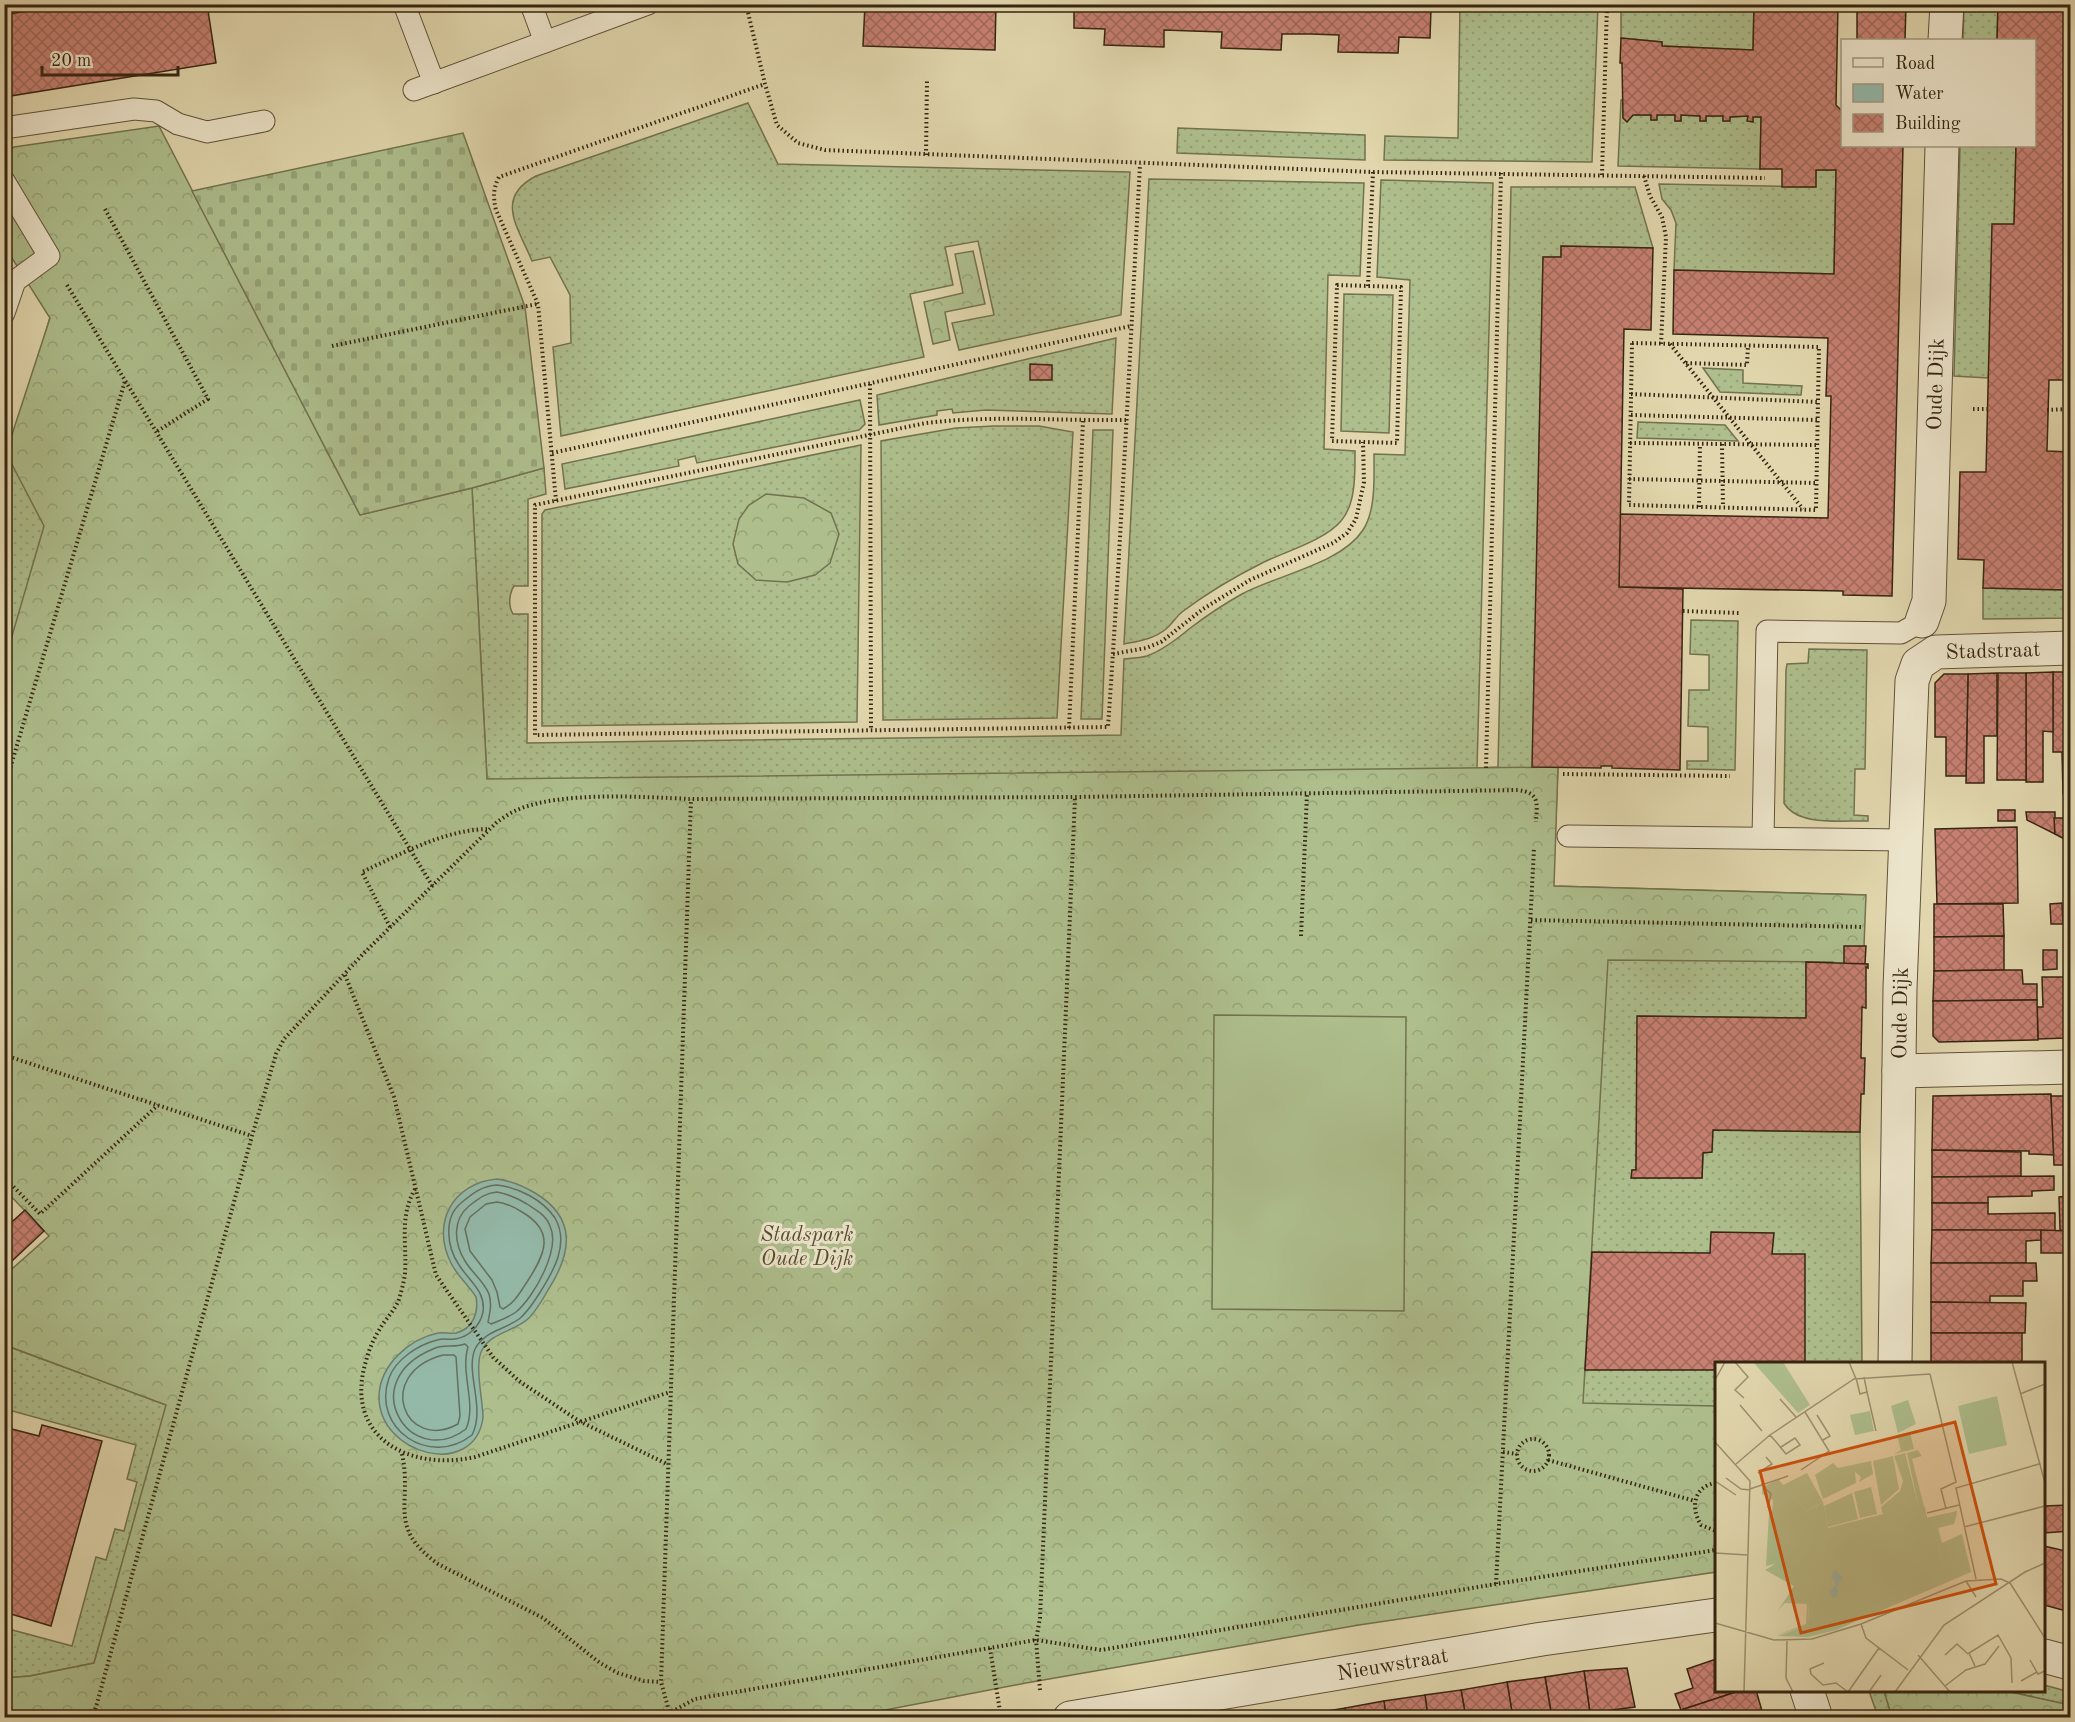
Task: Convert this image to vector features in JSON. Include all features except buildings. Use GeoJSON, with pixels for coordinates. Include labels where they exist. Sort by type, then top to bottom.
{"type":"FeatureCollection","features":[{"type":"Feature","properties":{"kind":"street"},"geometry":{"type":"LineString","coordinates":[[1946,39],[1947,4]]}},
{"type":"Feature","properties":{"kind":"street","name":"Oude Dijk"},"geometry":{"type":"LineString","coordinates":[[1922,621],[1929,601],[1942,147]]}},
{"type":"Feature","properties":{"kind":"street","name":"Stadstraat"},"geometry":{"type":"LineString","coordinates":[[1918,664],[1936,652],[2070,648]]}},
{"type":"Feature","properties":{"kind":"street","name":"Oude Dijk"},"geometry":{"type":"LineString","coordinates":[[1895,1362],[1903,928],[1912,681],[1918,664]]}},
{"type":"Feature","properties":{"kind":"street"},"geometry":{"type":"LineString","coordinates":[[1899,1071],[2070,1067]]}},
{"type":"Feature","properties":{"kind":"street","name":"Nieuwstraat"},"geometry":{"type":"LineString","coordinates":[[1070,1718],[1542,1639],[1715,1615]]}},
{"type":"Feature","properties":{"kind":"street"},"geometry":{"type":"LineString","coordinates":[[2045,1657],[2070,1663]]}},
{"type":"Feature","properties":{"kind":"street"},"geometry":{"type":"LineString","coordinates":[[1808,1692],[1816,1718]]}},
{"type":"Feature","properties":{"kind":"lane"},"geometry":{"type":"LineString","coordinates":[[404,4],[434,82]]}},
{"type":"Feature","properties":{"kind":"lane"},"geometry":{"type":"LineString","coordinates":[[531,4],[545,42]]}},
{"type":"Feature","properties":{"kind":"lane"},"geometry":{"type":"LineString","coordinates":[[414,90],[648,4]]}},
{"type":"Feature","properties":{"kind":"lane"},"geometry":{"type":"LineString","coordinates":[[4,128],[134,109],[156,111],[178,124],[207,132],[264,121]]}},
{"type":"Feature","properties":{"kind":"lane"},"geometry":{"type":"LineString","coordinates":[[4,181],[49,256],[15,280],[4,313]]}},
{"type":"Feature","properties":{"kind":"lane"},"geometry":{"type":"LineString","coordinates":[[1762,838],[1767,631],[1901,633],[1922,621]]}},
{"type":"Feature","properties":{"kind":"lane"},"geometry":{"type":"LineString","coordinates":[[1568,836],[1906,840]]}},
{"type":"Feature","properties":{"kind":"path"},"geometry":{"type":"LineString","coordinates":[[746,4],[777,125],[798,143],[825,150],[1373,172],[1764,177]]}},
{"type":"Feature","properties":{"kind":"path"},"geometry":{"type":"LineString","coordinates":[[1602,175],[1607,4]]}},
{"type":"Feature","properties":{"kind":"path"},"geometry":{"type":"LineString","coordinates":[[926,155],[927,80]]}},
{"type":"Feature","properties":{"kind":"path"},"geometry":{"type":"LineString","coordinates":[[556,501],[538,304],[496,210],[494,187],[499,177],[765,84]]}},
{"type":"Feature","properties":{"kind":"path"},"geometry":{"type":"LineString","coordinates":[[1126,420],[1083,421],[1028,417],[963,418],[926,423],[535,505],[535,735],[1108,727],[1113,654],[1126,420],[1140,164]]}},
{"type":"Feature","properties":{"kind":"path"},"geometry":{"type":"LineString","coordinates":[[1368,286],[1373,172]]}},
{"type":"Feature","properties":{"kind":"path"},"geometry":{"type":"LineString","coordinates":[[1486,768],[1501,173]]}},
{"type":"Feature","properties":{"kind":"path"},"geometry":{"type":"LineString","coordinates":[[1644,176],[1650,196],[1662,217],[1666,237],[1661,344]]}},
{"type":"Feature","properties":{"kind":"path"},"geometry":{"type":"LineString","coordinates":[[105,209],[208,399],[156,432]]}},
{"type":"Feature","properties":{"kind":"path"},"geometry":{"type":"LineString","coordinates":[[49,256],[433,887]]}},
{"type":"Feature","properties":{"kind":"path"},"geometry":{"type":"LineString","coordinates":[[1337,285],[1368,286],[1401,287],[1397,443],[1332,441],[1337,285]]}},
{"type":"Feature","properties":{"kind":"path"},"geometry":{"type":"LineString","coordinates":[[332,345],[538,304]]}},
{"type":"Feature","properties":{"kind":"path"},"geometry":{"type":"LineString","coordinates":[[552,453],[1131,326]]}},
{"type":"Feature","properties":{"kind":"path"},"geometry":{"type":"LineString","coordinates":[[1632,343],[1661,344],[1819,347],[1816,510],[1629,506],[1632,343]]}},
{"type":"Feature","properties":{"kind":"path"},"geometry":{"type":"LineString","coordinates":[[1670,344],[1804,509]]}},
{"type":"Feature","properties":{"kind":"path"},"geometry":{"type":"LineString","coordinates":[[1685,363],[1747,365],[1748,345]]}},
{"type":"Feature","properties":{"kind":"path"},"geometry":{"type":"LineString","coordinates":[[4,789],[125,381]]}},
{"type":"Feature","properties":{"kind":"path"},"geometry":{"type":"LineString","coordinates":[[870,384],[871,730]]}},
{"type":"Feature","properties":{"kind":"path"},"geometry":{"type":"LineString","coordinates":[[1631,394],[1818,402]]}},
{"type":"Feature","properties":{"kind":"path"},"geometry":{"type":"LineString","coordinates":[[2047,410],[2070,409]]}},
{"type":"Feature","properties":{"kind":"path"},"geometry":{"type":"LineString","coordinates":[[1631,415],[1817,420]]}},
{"type":"Feature","properties":{"kind":"path"},"geometry":{"type":"LineString","coordinates":[[1069,728],[1083,421]]}},
{"type":"Feature","properties":{"kind":"path"},"geometry":{"type":"LineString","coordinates":[[1113,654],[1146,648],[1161,642],[1203,609],[1250,580],[1333,543],[1347,533],[1356,519],[1364,482],[1363,442]]}},
{"type":"Feature","properties":{"kind":"path"},"geometry":{"type":"LineString","coordinates":[[1630,443],[1817,445]]}},
{"type":"Feature","properties":{"kind":"path"},"geometry":{"type":"LineString","coordinates":[[1700,444],[1700,507]]}},
{"type":"Feature","properties":{"kind":"path"},"geometry":{"type":"LineString","coordinates":[[1722,444],[1723,507]]}},
{"type":"Feature","properties":{"kind":"path"},"geometry":{"type":"LineString","coordinates":[[1629,479],[1816,483]]}},
{"type":"Feature","properties":{"kind":"path"},"geometry":{"type":"LineString","coordinates":[[1683,611],[1752,613],[1767,631]]}},
{"type":"Feature","properties":{"kind":"path"},"geometry":{"type":"LineString","coordinates":[[1563,774],[1764,777]]}},
{"type":"Feature","properties":{"kind":"path"},"geometry":{"type":"LineString","coordinates":[[93,1718],[252,1136],[279,1046],[390,927],[433,887],[488,829],[517,810],[542,802],[629,797],[691,799],[1075,797],[1518,790],[1528,791],[1534,795],[1536,802],[1535,831]]}},
{"type":"Feature","properties":{"kind":"path"},"geometry":{"type":"LineString","coordinates":[[1301,936],[1307,793]]}},
{"type":"Feature","properties":{"kind":"path"},"geometry":{"type":"LineString","coordinates":[[1042,1700],[1036,1640],[1040,1618],[1075,797]]}},
{"type":"Feature","properties":{"kind":"path"},"geometry":{"type":"LineString","coordinates":[[669,1711],[661,1682],[691,799]]}},
{"type":"Feature","properties":{"kind":"path"},"geometry":{"type":"LineString","coordinates":[[390,927],[362,872],[410,850],[464,830],[488,829]]}},
{"type":"Feature","properties":{"kind":"path"},"geometry":{"type":"LineString","coordinates":[[1496,1584],[1535,842]]}},
{"type":"Feature","properties":{"kind":"path"},"geometry":{"type":"LineString","coordinates":[[1531,920],[1903,928]]}},
{"type":"Feature","properties":{"kind":"path"},"geometry":{"type":"LineString","coordinates":[[345,975],[394,1097],[436,1275],[493,1357],[519,1381],[579,1421],[667,1464]]}},
{"type":"Feature","properties":{"kind":"path"},"geometry":{"type":"LineString","coordinates":[[4,1055],[252,1136]]}},
{"type":"Feature","properties":{"kind":"path"},"geometry":{"type":"LineString","coordinates":[[4,1177],[40,1214],[158,1105]]}},
{"type":"Feature","properties":{"kind":"path"},"geometry":{"type":"LineString","coordinates":[[415,1188],[407,1203],[404,1235],[405,1275],[399,1301],[371,1346],[360,1393],[363,1410],[372,1429],[384,1442],[402,1453],[437,1461],[458,1461],[670,1392]]}},
{"type":"Feature","properties":{"kind":"path"},"geometry":{"type":"LineString","coordinates":[[1536,1439],[1545,1445],[1548,1460],[1537,1470],[1527,1470],[1519,1464],[1517,1454],[1521,1444],[1536,1439]]}},
{"type":"Feature","properties":{"kind":"path"},"geometry":{"type":"LineString","coordinates":[[1503,1452],[1517,1454]]}},
{"type":"Feature","properties":{"kind":"path"},"geometry":{"type":"LineString","coordinates":[[402,1453],[407,1528],[414,1543],[424,1554],[438,1564],[543,1618],[600,1663],[618,1673],[644,1681],[661,1682]]}},
{"type":"Feature","properties":{"kind":"path"},"geometry":{"type":"LineString","coordinates":[[1548,1460],[1695,1501]]}},
{"type":"Feature","properties":{"kind":"path"},"geometry":{"type":"LineString","coordinates":[[1715,1483],[1703,1487],[1695,1501],[1694,1509],[1701,1525],[1715,1531]]}},
{"type":"Feature","properties":{"kind":"path"},"geometry":{"type":"LineString","coordinates":[[660,1718],[669,1711],[695,1699],[1036,1640],[1101,1650],[1715,1550]]}},
{"type":"Feature","properties":{"kind":"path"},"geometry":{"type":"LineString","coordinates":[[990,1648],[1001,1718]]}},
{"type":"Feature","properties":{"kind":"green space"},"geometry":{"type":"Polygon","coordinates":[[[1460,5],[1598,5],[1592,162],[1384,160],[1385,136],[1458,138],[1460,5]]]}},
{"type":"Feature","properties":{"kind":"green space"},"geometry":{"type":"Polygon","coordinates":[[[1621,5],[1754,5],[1753,50],[1662,46],[1662,42],[1621,38],[1621,5]]]}},
{"type":"Feature","properties":{"kind":"green space"},"geometry":{"type":"Polygon","coordinates":[[[1964,5],[1998,5],[1997,39],[1963,39],[1964,5]]]}},
{"type":"Feature","properties":{"kind":"green space"},"geometry":{"type":"Polygon","coordinates":[[[1624,99],[1623,118],[1627,122],[1633,115],[1651,115],[1651,120],[1656,120],[1657,115],[1675,115],[1675,121],[1681,121],[1681,115],[1700,116],[1700,121],[1706,121],[1706,116],[1723,116],[1723,121],[1729,121],[1730,117],[1748,116],[1748,121],[1753,121],[1753,117],[1761,117],[1760,169],[1618,166],[1621,100],[1624,99]]]}},
{"type":"Feature","properties":{"kind":"green space"},"geometry":{"type":"Polygon","coordinates":[[[748,103],[778,164],[1130,172],[1121,315],[959,350],[952,323],[994,315],[978,241],[945,247],[953,285],[910,294],[924,357],[561,436],[553,347],[571,343],[570,295],[550,257],[532,261],[513,214],[516,194],[523,185],[536,176],[748,103]]]}},
{"type":"Feature","properties":{"kind":"green space","name":"Stadspark Oude Dijk"},"geometry":{"type":"Polygon","coordinates":[[[159,126],[360,515],[472,488],[487,779],[1558,767],[1554,886],[1866,895],[1864,946],[1844,964],[1833,962],[1608,960],[1583,1403],[1715,1406],[1715,1572],[1359,1625],[1026,1683],[849,1717],[5,1717],[5,1678],[30,1676],[94,1663],[166,1405],[5,1345],[4,1276],[49,1236],[4,1189],[5,660],[44,526],[6,453],[50,318],[5,247],[5,153],[14,147],[159,126]]]}},
{"type":"Feature","properties":{"kind":"green space"},"geometry":{"type":"Polygon","coordinates":[[[1178,128],[1365,135],[1365,160],[1177,153],[1178,128]]]}},
{"type":"Feature","properties":{"kind":"green space"},"geometry":{"type":"Polygon","coordinates":[[[463,133],[525,307],[544,468],[360,515],[192,191],[463,133]]]}},
{"type":"Feature","properties":{"kind":"green space"},"geometry":{"type":"Polygon","coordinates":[[[1960,147],[2016,147],[2014,224],[1988,378],[1954,376],[1960,147]]]}},
{"type":"Feature","properties":{"kind":"green space"},"geometry":{"type":"Polygon","coordinates":[[[1816,170],[1836,170],[1834,274],[1674,270],[1676,223],[1671,210],[1662,199],[1659,184],[1815,187],[1816,170]]]}},
{"type":"Feature","properties":{"kind":"green space"},"geometry":{"type":"Polygon","coordinates":[[[1149,179],[1364,183],[1360,276],[1328,275],[1324,449],[1355,451],[1355,478],[1350,506],[1334,528],[1222,585],[1182,612],[1168,627],[1156,635],[1124,644],[1149,179]]]}},
{"type":"Feature","properties":{"kind":"green space"},"geometry":{"type":"Polygon","coordinates":[[[1381,180],[1493,183],[1477,768],[1498,767],[1511,187],[1635,187],[1653,248],[1561,246],[1561,257],[1543,257],[1533,767],[1558,767],[1553,886],[1866,895],[1561,902],[933,790],[487,779],[472,488],[544,468],[546,494],[528,499],[528,586],[514,586],[510,600],[513,614],[528,614],[527,743],[1121,735],[1124,659],[1144,657],[1158,651],[1242,594],[1340,552],[1353,542],[1367,522],[1373,493],[1374,454],[1405,455],[1410,280],[1377,277],[1381,180]]]}},
{"type":"Feature","properties":{"kind":"green space"},"geometry":{"type":"Polygon","coordinates":[[[973,251],[985,304],[945,312],[950,340],[933,344],[924,302],[963,293],[955,254],[973,251]]]}},
{"type":"Feature","properties":{"kind":"green space"},"geometry":{"type":"Polygon","coordinates":[[[35,293],[116,384],[5,765],[5,450],[10,462],[50,317],[35,293]]]}},
{"type":"Feature","properties":{"kind":"green space"},"geometry":{"type":"Polygon","coordinates":[[[1344,294],[1393,295],[1389,433],[1341,431],[1344,294]]]}},
{"type":"Feature","properties":{"kind":"green space"},"geometry":{"type":"Polygon","coordinates":[[[1116,338],[1112,414],[986,410],[953,413],[952,409],[937,411],[937,415],[879,425],[877,395],[1116,338]]]}},
{"type":"Feature","properties":{"kind":"green space"},"geometry":{"type":"Polygon","coordinates":[[[1703,368],[1743,370],[1743,383],[1802,386],[1801,395],[1720,392],[1703,368]]]}},
{"type":"Feature","properties":{"kind":"green space"},"geometry":{"type":"Polygon","coordinates":[[[860,400],[865,424],[859,430],[697,463],[695,456],[678,460],[679,466],[565,489],[562,464],[860,400]]]}},
{"type":"Feature","properties":{"kind":"green space"},"geometry":{"type":"Polygon","coordinates":[[[1638,422],[1725,425],[1738,441],[1637,438],[1638,422]]]}},
{"type":"Feature","properties":{"kind":"green space"},"geometry":{"type":"Polygon","coordinates":[[[1039,426],[1073,432],[1057,718],[883,720],[881,441],[956,428],[1039,426]]]}},
{"type":"Feature","properties":{"kind":"green space"},"geometry":{"type":"Polygon","coordinates":[[[1093,430],[1113,430],[1102,719],[1081,719],[1093,430]]]}},
{"type":"Feature","properties":{"kind":"green space"},"geometry":{"type":"Polygon","coordinates":[[[861,445],[857,722],[542,726],[542,514],[545,510],[861,445]]]}},
{"type":"Feature","properties":{"kind":"green space"},"geometry":{"type":"Polygon","coordinates":[[[766,494],[804,498],[831,513],[839,534],[830,563],[815,575],[787,582],[756,580],[738,564],[733,544],[739,519],[749,505],[766,494]]]}},
{"type":"Feature","properties":{"kind":"green space"},"geometry":{"type":"Polygon","coordinates":[[[1983,588],[2070,590],[2070,618],[1983,619],[1983,588]]]}},
{"type":"Feature","properties":{"kind":"green space"},"geometry":{"type":"Polygon","coordinates":[[[1691,620],[1738,621],[1735,770],[1687,769],[1687,761],[1708,761],[1708,727],[1688,726],[1689,690],[1709,690],[1709,655],[1690,654],[1691,620]]]}},
{"type":"Feature","properties":{"kind":"green space"},"geometry":{"type":"Polygon","coordinates":[[[1809,649],[1867,650],[1865,769],[1855,769],[1854,815],[1868,816],[1868,821],[1810,819],[1791,811],[1784,803],[1786,670],[1787,664],[1808,663],[1809,649]]]}},
{"type":"Feature","properties":{"kind":"green space"},"geometry":{"type":"Polygon","coordinates":[[[1536,942],[1844,946],[1834,964],[1833,962],[1806,962],[1806,1018],[1638,1016],[1636,1170],[1632,1170],[1632,1178],[1702,1178],[1703,1153],[1713,1130],[1860,1132],[1862,1362],[1715,1362],[1715,1471],[1514,1382],[1584,1385],[1593,1213],[1587,1207],[1536,942]]]}},
{"type":"Feature","properties":{"kind":"green space"},"geometry":{"type":"Polygon","coordinates":[[[1214,1015],[1406,1017],[1404,1311],[1212,1309],[1214,1015]]]}},
{"type":"Feature","properties":{"kind":"green space"},"geometry":{"type":"Polygon","coordinates":[[[4,1345],[167,1405],[94,1663],[30,1676],[5,1678],[5,1628],[72,1646],[96,1557],[106,1560],[115,1529],[124,1531],[137,1482],[127,1479],[136,1445],[5,1409],[4,1345]]]}},
{"type":"Feature","properties":{"kind":"green space"},"geometry":{"type":"Polygon","coordinates":[[[2045,1685],[2070,1692],[2070,1705],[2011,1692],[2045,1692],[2045,1685]]]}},
{"type":"Feature","properties":{"kind":"green space"},"geometry":{"type":"Polygon","coordinates":[[[1869,1692],[1884,1692],[1892,1717],[1878,1717],[1869,1692]]]}},
{"type":"Feature","properties":{"kind":"green space"},"geometry":{"type":"Polygon","coordinates":[[[1884,1692],[2011,1692],[2070,1705],[2070,1717],[1892,1717],[1884,1692]]]}},
{"type":"Feature","properties":{"kind":"water"},"geometry":{"type":"Polygon","coordinates":[[[497,1179],[521,1186],[549,1203],[564,1225],[566,1250],[556,1276],[533,1314],[525,1322],[491,1339],[482,1350],[479,1373],[483,1418],[476,1437],[463,1449],[446,1454],[427,1452],[409,1445],[394,1433],[383,1416],[379,1396],[381,1385],[390,1364],[407,1347],[427,1336],[462,1331],[474,1319],[477,1308],[476,1297],[451,1263],[443,1234],[445,1220],[457,1197],[468,1188],[481,1182],[497,1179]]]}}]}
